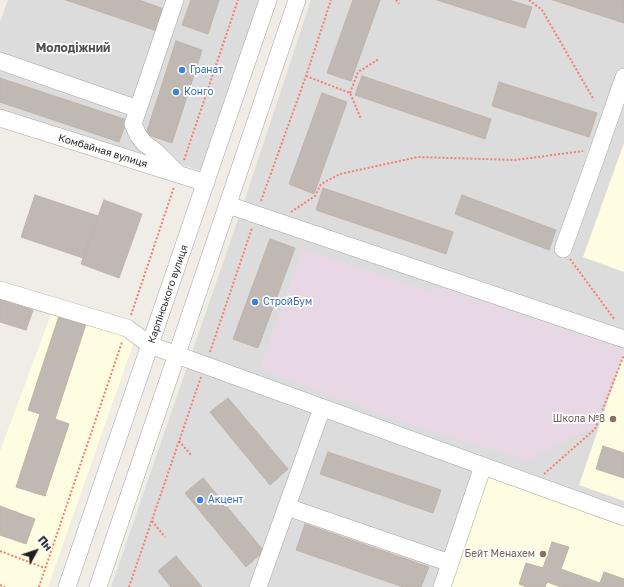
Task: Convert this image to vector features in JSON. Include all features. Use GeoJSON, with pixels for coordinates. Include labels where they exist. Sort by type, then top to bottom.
{"type":"FeatureCollection","features":[{"type":"Feature","properties":{"kind":"street"},"geometry":{"type":"LineString","coordinates":[[174,0],[132,124],[138,136],[144,143],[155,151],[178,174]]}},
{"type":"Feature","properties":{"kind":"street","name":"Карпінського вулиця"},"geometry":{"type":"LineString","coordinates":[[67,587],[268,0]]}},
{"type":"Feature","properties":{"kind":"street"},"geometry":{"type":"LineString","coordinates":[[98,587],[297,0]]}},
{"type":"Feature","properties":{"kind":"street"},"geometry":{"type":"LineString","coordinates":[[0,62],[138,109]]}},
{"type":"Feature","properties":{"kind":"street"},"geometry":{"type":"LineString","coordinates":[[563,249],[599,149],[619,109],[624,76]]}},
{"type":"Feature","properties":{"kind":"street","name":"Комбайная вулиця"},"geometry":{"type":"LineString","coordinates":[[0,118],[206,182]]}},
{"type":"Feature","properties":{"kind":"street"},"geometry":{"type":"LineString","coordinates":[[228,205],[624,338]]}},
{"type":"Feature","properties":{"kind":"street"},"geometry":{"type":"LineString","coordinates":[[0,290],[127,328],[150,345],[205,366],[624,517]]}},
{"type":"Feature","properties":{"kind":"street"},"geometry":{"type":"LineString","coordinates":[[258,587],[322,408]]}},
{"type":"Feature","properties":{"kind":"street"},"geometry":{"type":"LineString","coordinates":[[442,587],[483,466]]}},
{"type":"Feature","properties":{"kind":"street"},"geometry":{"type":"LineString","coordinates":[[287,507],[450,563]]}},
{"type":"Feature","properties":{"kind":"path"},"geometry":{"type":"LineString","coordinates":[[39,587],[238,0]]}},
{"type":"Feature","properties":{"kind":"path"},"geometry":{"type":"LineString","coordinates":[[130,587],[256,215],[306,76],[331,0]]}},
{"type":"Feature","properties":{"kind":"path"},"geometry":{"type":"LineString","coordinates":[[396,0],[399,4]]}},
{"type":"Feature","properties":{"kind":"path"},"geometry":{"type":"LineString","coordinates":[[530,0],[542,10],[594,100]]}},
{"type":"Feature","properties":{"kind":"path"},"geometry":{"type":"LineString","coordinates":[[361,119],[350,93],[358,72],[379,59]]}},
{"type":"Feature","properties":{"kind":"path"},"geometry":{"type":"LineString","coordinates":[[306,76],[350,93]]}},
{"type":"Feature","properties":{"kind":"path"},"geometry":{"type":"LineString","coordinates":[[277,222],[315,196],[321,184],[340,174],[418,157],[515,160],[599,149]]}},
{"type":"Feature","properties":{"kind":"path"},"geometry":{"type":"LineString","coordinates":[[563,249],[615,320]]}},
{"type":"Feature","properties":{"kind":"path"},"geometry":{"type":"LineString","coordinates":[[533,484],[595,429],[624,355]]}},
{"type":"Feature","properties":{"kind":"path"},"geometry":{"type":"LineString","coordinates":[[179,441],[191,455]]}},
{"type":"Feature","properties":{"kind":"path"},"geometry":{"type":"LineString","coordinates":[[152,521],[165,537]]}},
{"type":"Feature","properties":{"kind":"path"},"geometry":{"type":"LineString","coordinates":[[0,551],[45,568]]}},
{"type":"Feature","properties":{"kind":"path"},"geometry":{"type":"LineString","coordinates":[[0,585],[5,587]]}},
{"type":"Feature","properties":{"kind":"shaded area"},"geometry":{"type":"Polygon","coordinates":[[[8,0],[261,0],[202,171],[0,111],[0,22],[8,0]]]}},
{"type":"Feature","properties":{"kind":"shaded area"},"geometry":{"type":"Polygon","coordinates":[[[311,0],[624,0],[624,587],[111,587],[245,199],[311,0]]]}},
{"type":"Feature","properties":{"kind":"shaded area"},"geometry":{"type":"Polygon","coordinates":[[[624,143],[624,272],[583,257],[624,143]]]}},
{"type":"Feature","properties":{"kind":"shaded area"},"geometry":{"type":"Polygon","coordinates":[[[302,249],[431,292],[439,287],[624,349],[624,353],[592,428],[526,460],[405,423],[260,369],[302,249]]]}},
{"type":"Feature","properties":{"kind":"shaded area"},"geometry":{"type":"Polygon","coordinates":[[[53,309],[135,339],[48,587],[0,587],[0,451],[53,309]]]}},
{"type":"Feature","properties":{"kind":"shaded area","name":"Школа №8"},"geometry":{"type":"Polygon","coordinates":[[[624,354],[624,501],[579,485],[624,354]]]}},
{"type":"Feature","properties":{"kind":"shaded area","name":"Бейт Менахем"},"geometry":{"type":"Polygon","coordinates":[[[488,472],[624,522],[624,587],[451,587],[488,472]]]}},
{"type":"Feature","properties":{"kind":"building"},"geometry":{"type":"Polygon","coordinates":[[[66,0],[139,0],[164,9],[157,31],[66,0]]]}},
{"type":"Feature","properties":{"kind":"building"},"geometry":{"type":"Polygon","coordinates":[[[191,0],[219,0],[208,34],[182,25],[191,0]]]}},
{"type":"Feature","properties":{"kind":"building"},"geometry":{"type":"Polygon","coordinates":[[[353,0],[380,0],[351,81],[327,73],[353,0]]]}},
{"type":"Feature","properties":{"kind":"building"},"geometry":{"type":"Polygon","coordinates":[[[437,0],[509,0],[532,7],[525,28],[437,0]]]}},
{"type":"Feature","properties":{"kind":"building"},"geometry":{"type":"Polygon","coordinates":[[[553,0],[624,0],[624,23],[553,0]]]}},
{"type":"Feature","properties":{"kind":"building"},"geometry":{"type":"Polygon","coordinates":[[[176,41],[202,50],[172,143],[146,134],[176,41]]]}},
{"type":"Feature","properties":{"kind":"building"},"geometry":{"type":"Polygon","coordinates":[[[362,76],[491,119],[485,139],[355,95],[362,76]]]}},
{"type":"Feature","properties":{"kind":"building"},"geometry":{"type":"Polygon","coordinates":[[[0,78],[127,120],[119,142],[0,102],[0,78]]]}},
{"type":"Feature","properties":{"kind":"building"},"geometry":{"type":"Polygon","coordinates":[[[499,82],[597,113],[589,137],[492,106],[499,82]]]}},
{"type":"Feature","properties":{"kind":"building"},"geometry":{"type":"Polygon","coordinates":[[[322,93],[347,102],[314,194],[289,184],[322,93]]]}},
{"type":"Feature","properties":{"kind":"building"},"geometry":{"type":"Polygon","coordinates":[[[323,188],[453,232],[446,254],[316,210],[323,188]]]}},
{"type":"Feature","properties":{"kind":"building"},"geometry":{"type":"Polygon","coordinates":[[[35,195],[98,216],[83,258],[21,237],[35,195]]]}},
{"type":"Feature","properties":{"kind":"building"},"geometry":{"type":"Polygon","coordinates":[[[462,195],[556,230],[549,250],[455,214],[462,195]]]}},
{"type":"Feature","properties":{"kind":"building"},"geometry":{"type":"Polygon","coordinates":[[[104,200],[142,214],[119,278],[81,264],[104,200]]]}},
{"type":"Feature","properties":{"kind":"building"},"geometry":{"type":"Polygon","coordinates":[[[270,239],[295,248],[258,348],[233,339],[270,239]]]}},
{"type":"Feature","properties":{"kind":"building"},"geometry":{"type":"Polygon","coordinates":[[[0,300],[33,310],[26,330],[0,322],[0,300]]]}},
{"type":"Feature","properties":{"kind":"building"},"geometry":{"type":"Polygon","coordinates":[[[59,316],[86,324],[55,419],[69,424],[45,496],[16,487],[40,414],[28,410],[59,316]]]}},
{"type":"Feature","properties":{"kind":"building"},"geometry":{"type":"Polygon","coordinates":[[[228,398],[288,469],[270,485],[210,412],[228,398]]]}},
{"type":"Feature","properties":{"kind":"building"},"geometry":{"type":"Polygon","coordinates":[[[603,446],[624,453],[624,478],[596,469],[603,446]]]}},
{"type":"Feature","properties":{"kind":"building"},"geometry":{"type":"Polygon","coordinates":[[[328,452],[441,490],[433,513],[320,474],[328,452]]]}},
{"type":"Feature","properties":{"kind":"building"},"geometry":{"type":"Polygon","coordinates":[[[203,478],[264,551],[246,567],[185,493],[203,478]]]}},
{"type":"Feature","properties":{"kind":"building"},"geometry":{"type":"Polygon","coordinates":[[[0,506],[35,519],[26,544],[0,535],[0,506]]]}},
{"type":"Feature","properties":{"kind":"building"},"geometry":{"type":"Polygon","coordinates":[[[305,524],[429,567],[421,587],[403,587],[296,550],[305,524]]]}},
{"type":"Feature","properties":{"kind":"building"},"geometry":{"type":"Polygon","coordinates":[[[552,542],[569,547],[561,569],[600,583],[604,572],[624,579],[624,587],[561,587],[547,582],[545,587],[527,587],[519,584],[526,563],[543,568],[552,542]]]}},
{"type":"Feature","properties":{"kind":"building"},"geometry":{"type":"Polygon","coordinates":[[[176,556],[202,587],[171,587],[158,571],[176,556]]]}},
{"type":"Feature","properties":{"kind":"place","name":"Гранат"},"geometry":{"type":"Point","coordinates":[182,70]}},
{"type":"Feature","properties":{"kind":"place","name":"Конго"},"geometry":{"type":"Point","coordinates":[176,92]}},
{"type":"Feature","properties":{"kind":"place","name":"СтройБум"},"geometry":{"type":"Point","coordinates":[255,302]}},
{"type":"Feature","properties":{"kind":"place","name":"Школа №8"},"geometry":{"type":"Point","coordinates":[613,419]}},
{"type":"Feature","properties":{"kind":"place","name":"Акцент"},"geometry":{"type":"Point","coordinates":[200,500]}},
{"type":"Feature","properties":{"kind":"place","name":"Бейт Менахем"},"geometry":{"type":"Point","coordinates":[543,554]}},
{"type":"Feature","properties":{"kind":"district","name":"Молодіжний"},"geometry":{"type":"Point","coordinates":[73,48]}}]}
